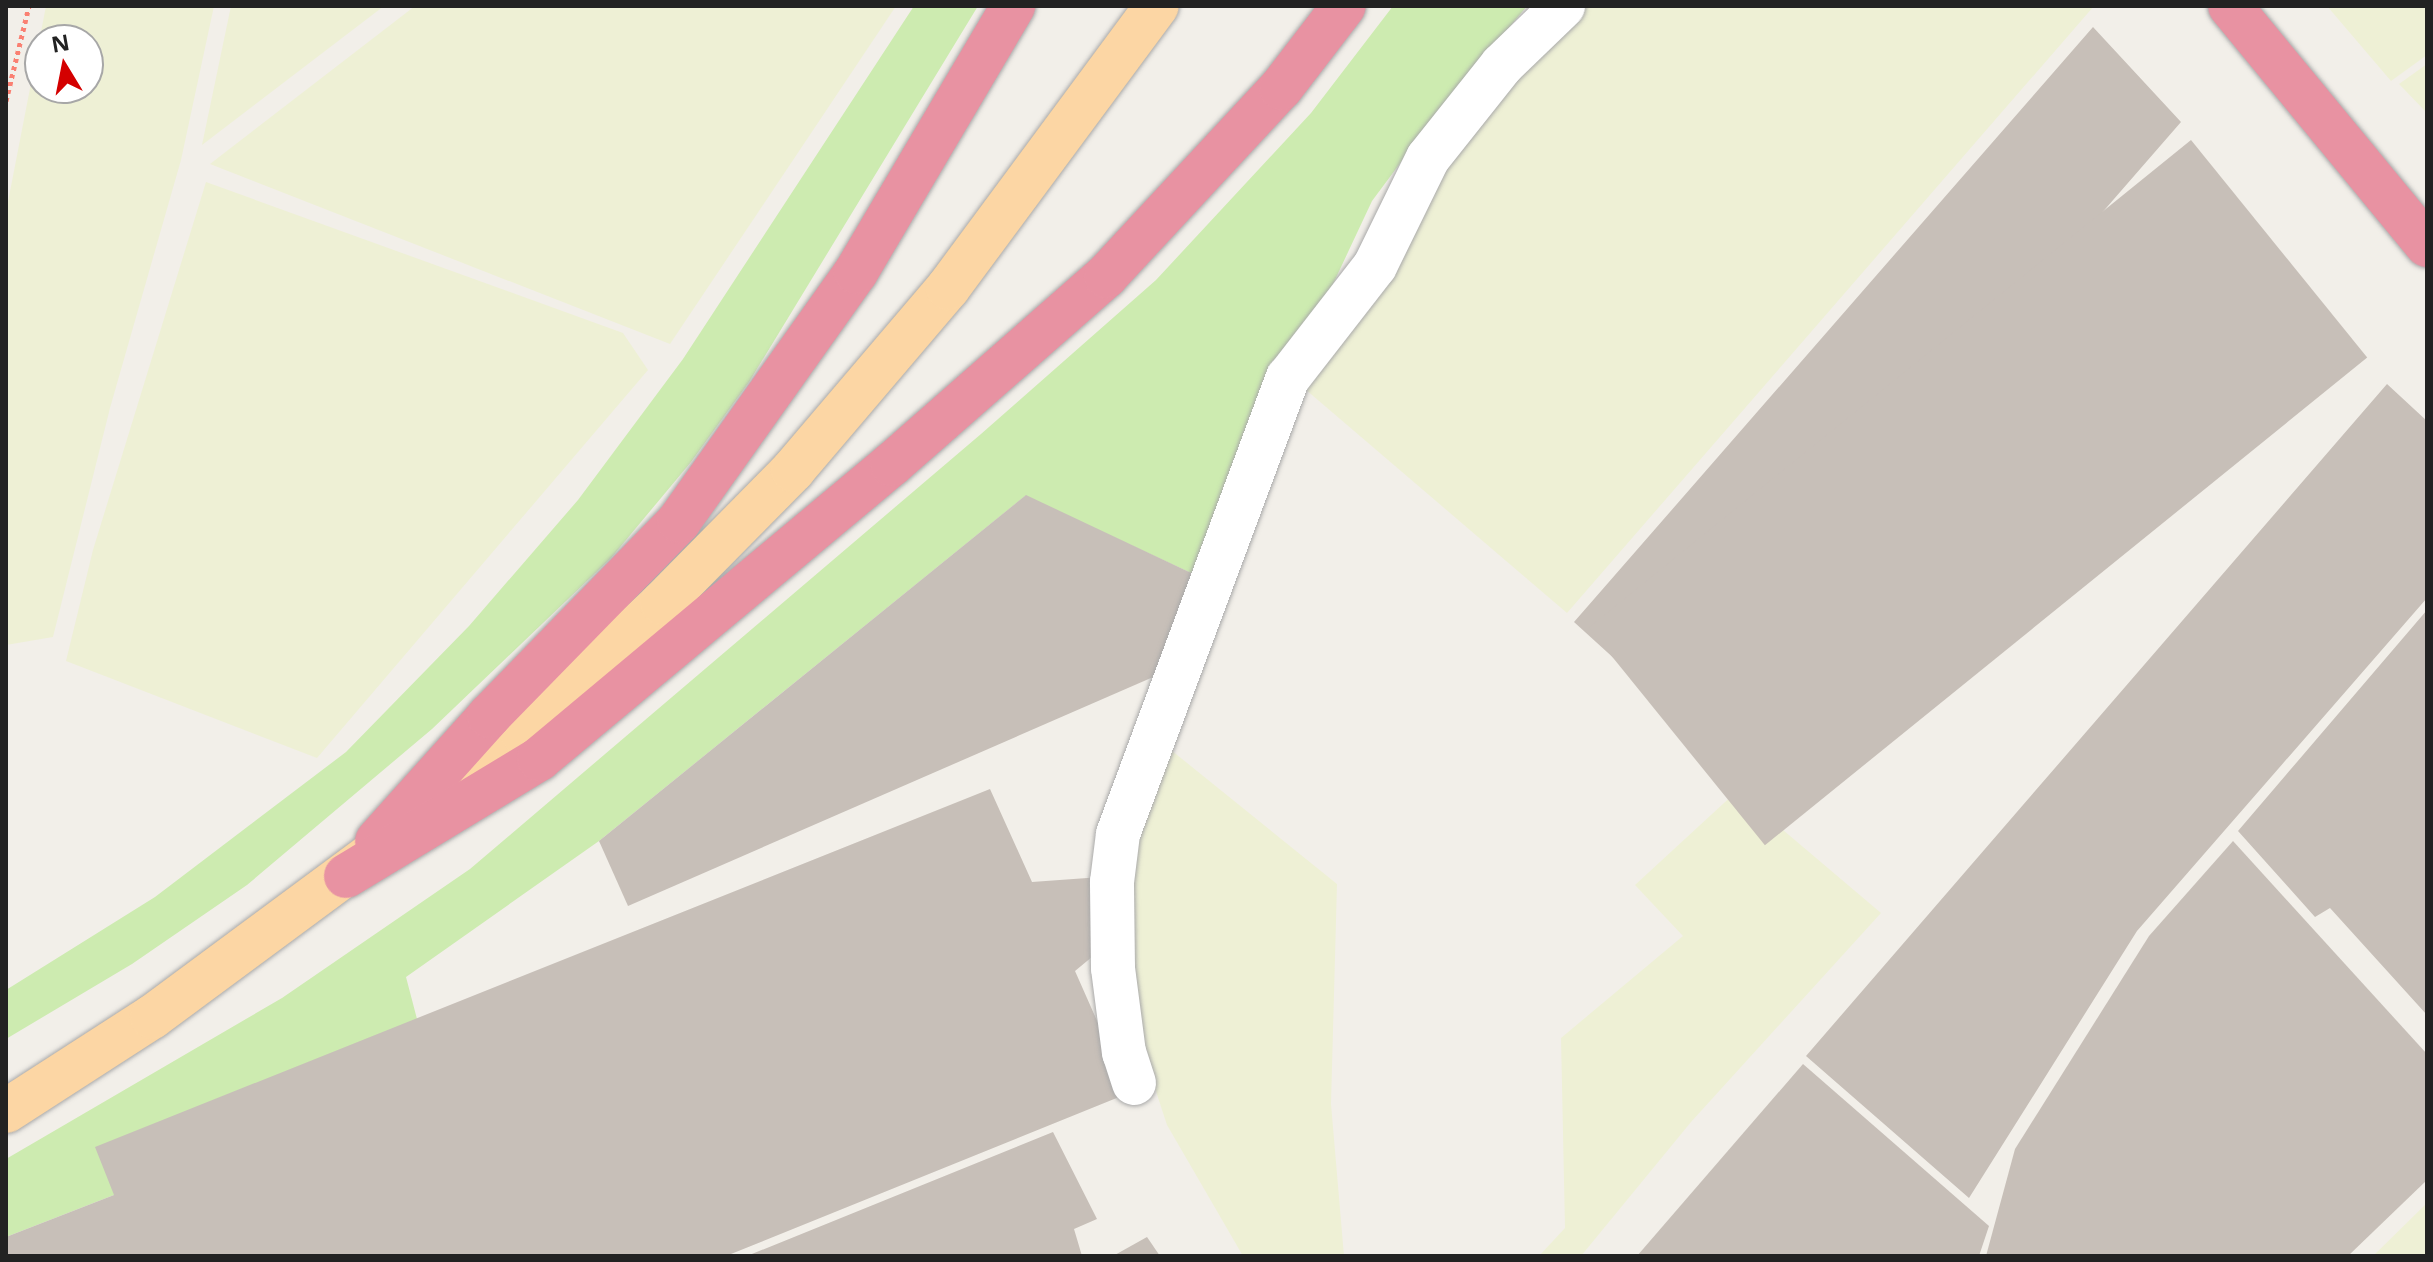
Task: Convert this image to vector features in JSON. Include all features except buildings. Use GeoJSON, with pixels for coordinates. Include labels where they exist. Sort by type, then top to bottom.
{"type":"FeatureCollection","features":[{"type":"Feature","properties":{"kind":"highway"},"geometry":{"type":"LineString","coordinates":[[346,876],[489,716],[679,521],[856,272],[1013,6]]}},
{"type":"Feature","properties":{"kind":"highway"},"geometry":{"type":"LineString","coordinates":[[346,876],[539,759],[892,464],[1106,276],[1281,88],[1344,6]]}},
{"type":"Feature","properties":{"kind":"highway"},"geometry":{"type":"LineString","coordinates":[[2230,6],[2427,245]]}},
{"type":"Feature","properties":{"kind":"main road"},"geometry":{"type":"LineString","coordinates":[[6,1111],[152,1017],[346,876],[523,734],[662,603],[793,470],[948,288],[1157,6]]}},
{"type":"Feature","properties":{"kind":"lane"},"geometry":{"type":"LineString","coordinates":[[1134,1083],[1124,1053],[1113,968],[1112,882],[1118,834],[1288,378],[1375,266],[1428,158],[1502,65],[1563,6]]}},
{"type":"Feature","properties":{"kind":"path"},"geometry":{"type":"LineString","coordinates":[[6,101],[29,6]]}},
{"type":"Feature","properties":{"kind":"green space"},"geometry":{"type":"Polygon","coordinates":[[[46,6],[214,6],[181,160],[110,408],[53,637],[6,645],[6,212],[27,104],[104,104],[104,24],[43,24],[46,6]]]}},
{"type":"Feature","properties":{"kind":"green space"},"geometry":{"type":"Polygon","coordinates":[[[231,6],[384,6],[202,145],[231,6]]]}},
{"type":"Feature","properties":{"kind":"green space"},"geometry":{"type":"Polygon","coordinates":[[[415,6],[896,6],[670,344],[210,164],[415,6]]]}},
{"type":"Feature","properties":{"kind":"green space"},"geometry":{"type":"Polygon","coordinates":[[[914,6],[978,6],[749,382],[691,462],[611,558],[432,729],[247,885],[132,964],[6,1039],[6,990],[155,897],[346,752],[469,626],[578,500],[683,359],[914,6]]]}},
{"type":"Feature","properties":{"kind":"green space"},"geometry":{"type":"Polygon","coordinates":[[[1393,6],[1527,6],[1439,111],[1372,201],[1326,299],[1272,362],[1204,579],[1025,496],[599,841],[406,977],[417,1019],[114,1195],[6,1237],[6,1159],[282,998],[470,869],[981,434],[1156,280],[1311,113],[1393,6]]]}},
{"type":"Feature","properties":{"kind":"green space"},"geometry":{"type":"Polygon","coordinates":[[[1578,6],[2094,6],[1567,613],[1305,389],[1432,183],[1578,6]]]}},
{"type":"Feature","properties":{"kind":"green space"},"geometry":{"type":"Polygon","coordinates":[[[2327,6],[2427,6],[2427,55],[2391,81],[2327,6]]]}},
{"type":"Feature","properties":{"kind":"green space"},"geometry":{"type":"Polygon","coordinates":[[[2427,64],[2427,113],[2399,84],[2427,64]]]}},
{"type":"Feature","properties":{"kind":"green space"},"geometry":{"type":"Polygon","coordinates":[[[206,182],[623,333],[648,370],[317,758],[66,661],[93,550],[206,182]]]}},
{"type":"Feature","properties":{"kind":"green space"},"geometry":{"type":"Polygon","coordinates":[[[1166,746],[1337,884],[1331,1104],[1344,1256],[1243,1256],[1167,1125],[1129,1009],[1132,861],[1166,746]]]}},
{"type":"Feature","properties":{"kind":"green space"},"geometry":{"type":"Polygon","coordinates":[[[1737,791],[1881,913],[1691,1122],[1581,1256],[1539,1256],[1565,1228],[1561,1038],[1683,936],[1635,885],[1737,791]]]}},
{"type":"Feature","properties":{"kind":"green space"},"geometry":{"type":"Polygon","coordinates":[[[2427,1203],[2427,1256],[2373,1256],[2427,1203]]]}}]}
